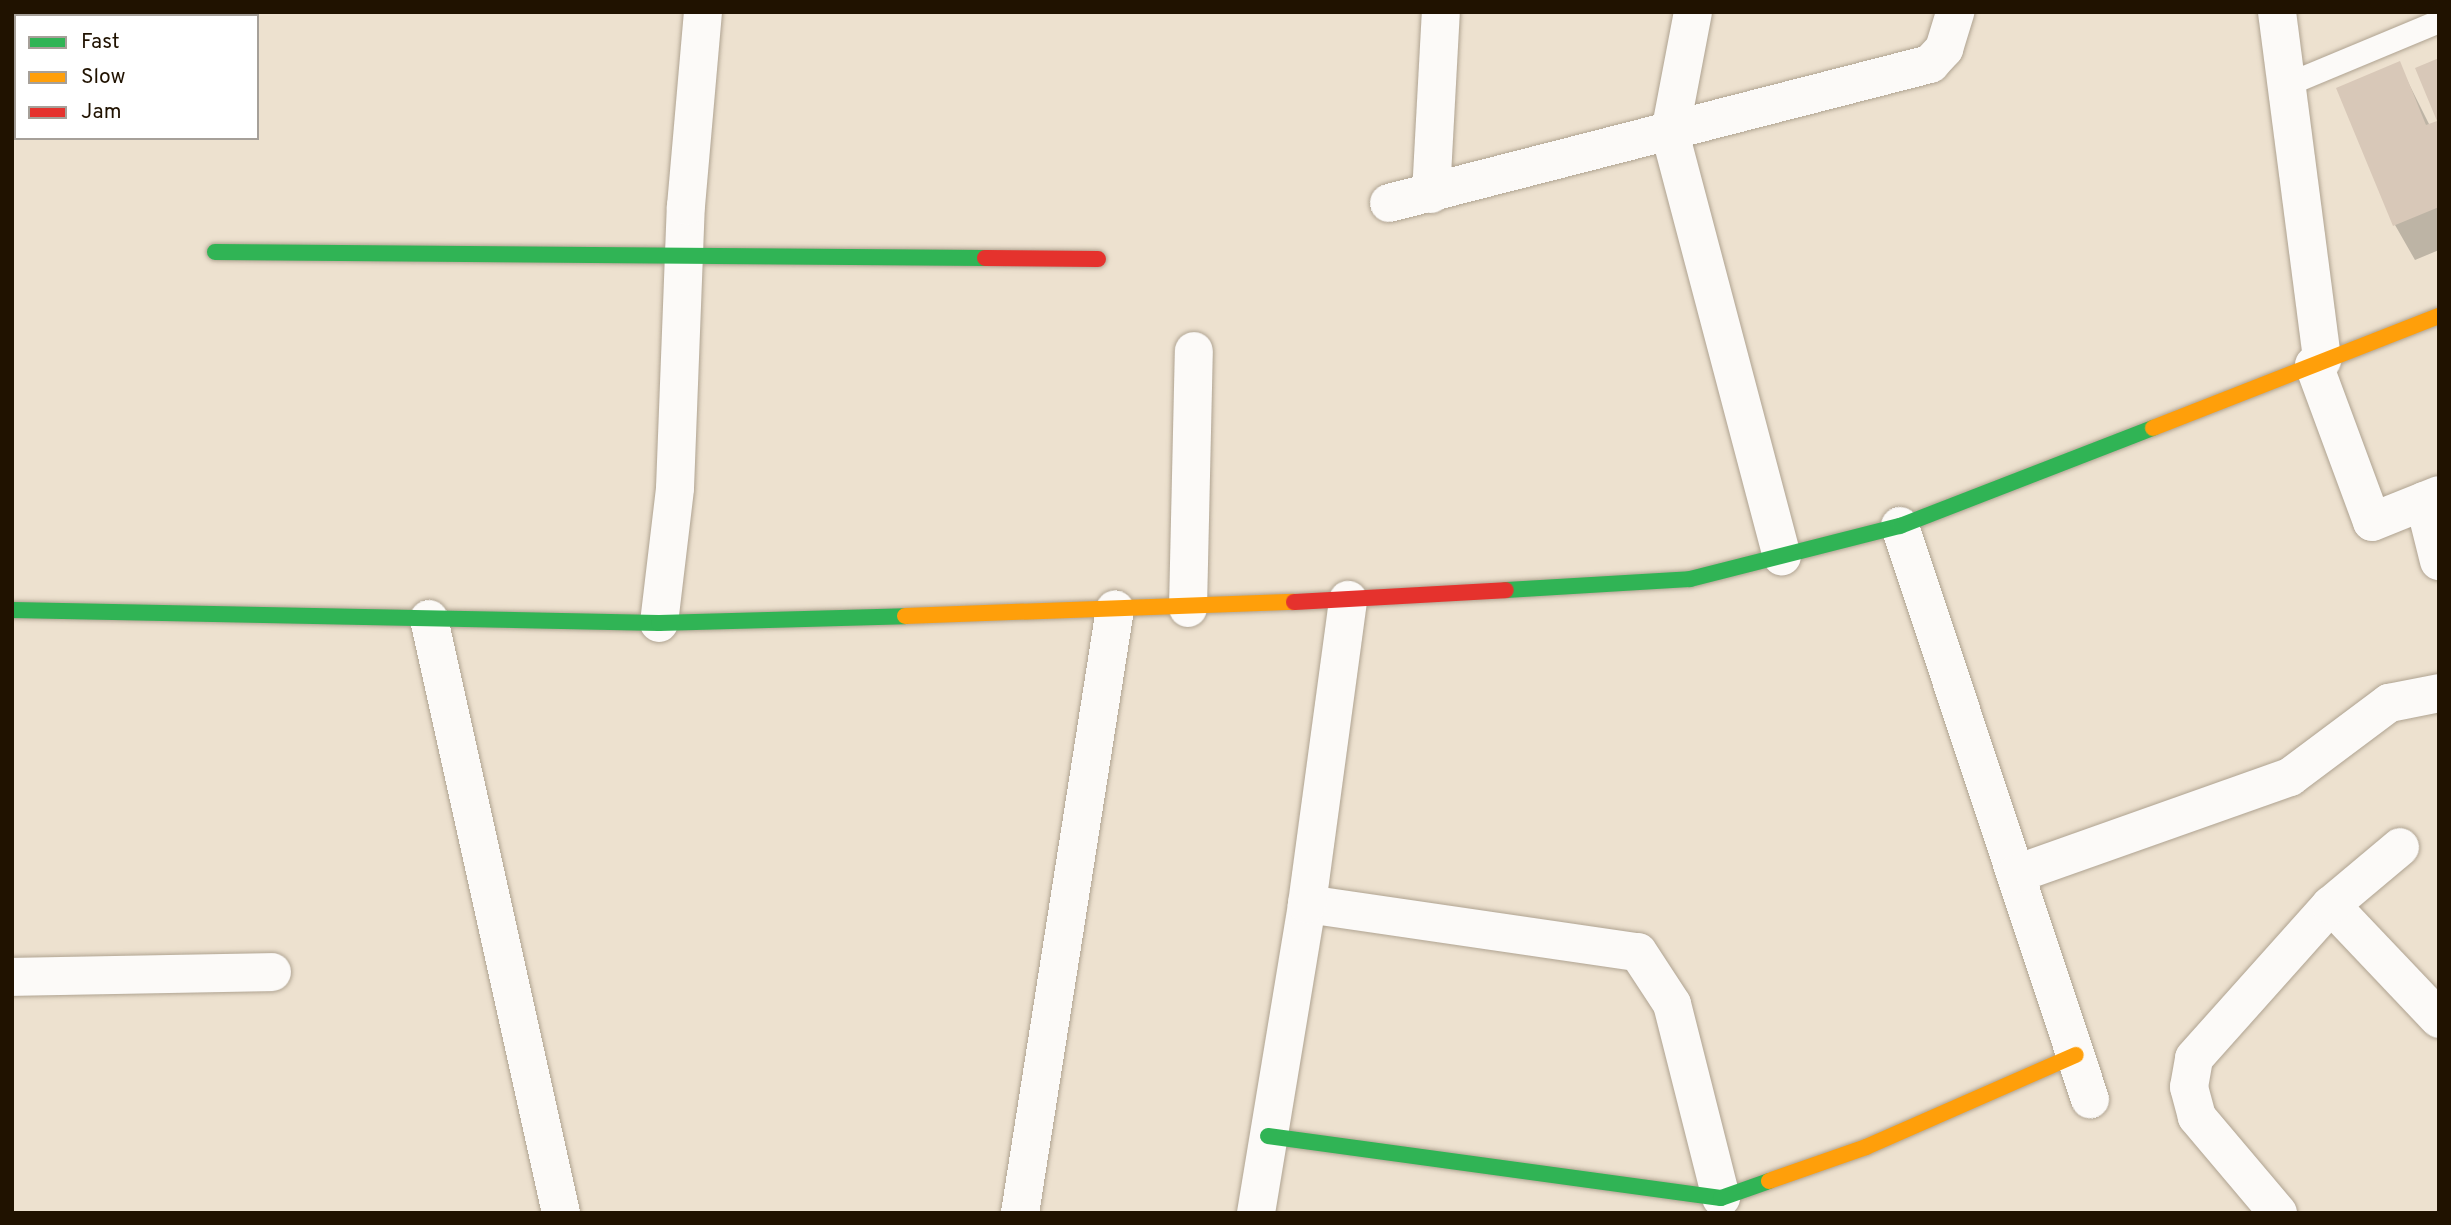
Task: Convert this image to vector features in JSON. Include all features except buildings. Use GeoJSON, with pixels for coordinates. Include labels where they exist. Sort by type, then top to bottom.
{"type":"FeatureCollection","features":[{"type":"Feature","properties":{"kind":"main road"},"geometry":{"type":"LineString","coordinates":[[215,252],[685,258],[1098,259]]}},
{"type":"Feature","properties":{"kind":"main road"},"geometry":{"type":"LineString","coordinates":[[12,610],[659,623],[1188,608],[1690,579],[1900,526],[2439,316]]}},
{"type":"Feature","properties":{"kind":"main road"},"geometry":{"type":"LineString","coordinates":[[1268,1136],[1721,1198],[1866,1147],[2076,1055]]}},
{"type":"Feature","properties":{"kind":"street"},"geometry":{"type":"LineString","coordinates":[[659,623],[675,488],[685,258],[703,12]]}},
{"type":"Feature","properties":{"kind":"street"},"geometry":{"type":"LineString","coordinates":[[1430,194],[1441,12]]}},
{"type":"Feature","properties":{"kind":"street"},"geometry":{"type":"LineString","coordinates":[[1693,12],[1670,133],[1782,556]]}},
{"type":"Feature","properties":{"kind":"street"},"geometry":{"type":"LineString","coordinates":[[1389,204],[1930,64],[1944,49],[1955,12]]}},
{"type":"Feature","properties":{"kind":"street"},"geometry":{"type":"LineString","coordinates":[[2277,12],[2290,83],[2318,363],[2372,523],[2431,498],[2439,561]]}},
{"type":"Feature","properties":{"kind":"street"},"geometry":{"type":"LineString","coordinates":[[1188,608],[1194,351]]}},
{"type":"Feature","properties":{"kind":"street"},"geometry":{"type":"LineString","coordinates":[[1900,526],[2090,1099]]}},
{"type":"Feature","properties":{"kind":"street"},"geometry":{"type":"LineString","coordinates":[[1256,1213],[1307,904],[1348,600]]}},
{"type":"Feature","properties":{"kind":"street"},"geometry":{"type":"LineString","coordinates":[[1020,1213],[1115,610]]}},
{"type":"Feature","properties":{"kind":"street"},"geometry":{"type":"LineString","coordinates":[[429,619],[561,1213]]}},
{"type":"Feature","properties":{"kind":"street"},"geometry":{"type":"LineString","coordinates":[[2015,874],[2290,776],[2389,703],[2439,693]]}},
{"type":"Feature","properties":{"kind":"street"},"geometry":{"type":"LineString","coordinates":[[2278,1213],[2197,1117],[2190,1077],[2194,1058],[2331,905],[2400,847]]}},
{"type":"Feature","properties":{"kind":"street"},"geometry":{"type":"LineString","coordinates":[[1307,904],[1638,952],[1672,1004],[1721,1198]]}},
{"type":"Feature","properties":{"kind":"street"},"geometry":{"type":"LineString","coordinates":[[2331,905],[2439,1019]]}},
{"type":"Feature","properties":{"kind":"street"},"geometry":{"type":"LineString","coordinates":[[12,977],[272,972]]}},
{"type":"Feature","properties":{"kind":"lane"},"geometry":{"type":"LineString","coordinates":[[2290,83],[2439,21]]}},
{"type":"Feature","properties":{"kind":"traffic: fast"},"geometry":{"type":"LineString","coordinates":[[215,252],[985,258]]}},
{"type":"Feature","properties":{"kind":"traffic: fast"},"geometry":{"type":"LineString","coordinates":[[1506,590],[1690,579],[1900,526],[2153,428]]}},
{"type":"Feature","properties":{"kind":"traffic: fast"},"geometry":{"type":"LineString","coordinates":[[12,610],[659,623],[905,616]]}},
{"type":"Feature","properties":{"kind":"traffic: fast"},"geometry":{"type":"LineString","coordinates":[[1268,1136],[1721,1198],[1769,1181]]}},
{"type":"Feature","properties":{"kind":"traffic: slow"},"geometry":{"type":"LineString","coordinates":[[2153,428],[2439,316]]}},
{"type":"Feature","properties":{"kind":"traffic: slow"},"geometry":{"type":"LineString","coordinates":[[905,616],[1294,602]]}},
{"type":"Feature","properties":{"kind":"traffic: slow"},"geometry":{"type":"LineString","coordinates":[[1769,1181],[1866,1147],[2076,1055]]}},
{"type":"Feature","properties":{"kind":"traffic: jam"},"geometry":{"type":"LineString","coordinates":[[985,258],[1098,259]]}},
{"type":"Feature","properties":{"kind":"traffic: jam"},"geometry":{"type":"LineString","coordinates":[[1294,602],[1506,590]]}}]}
